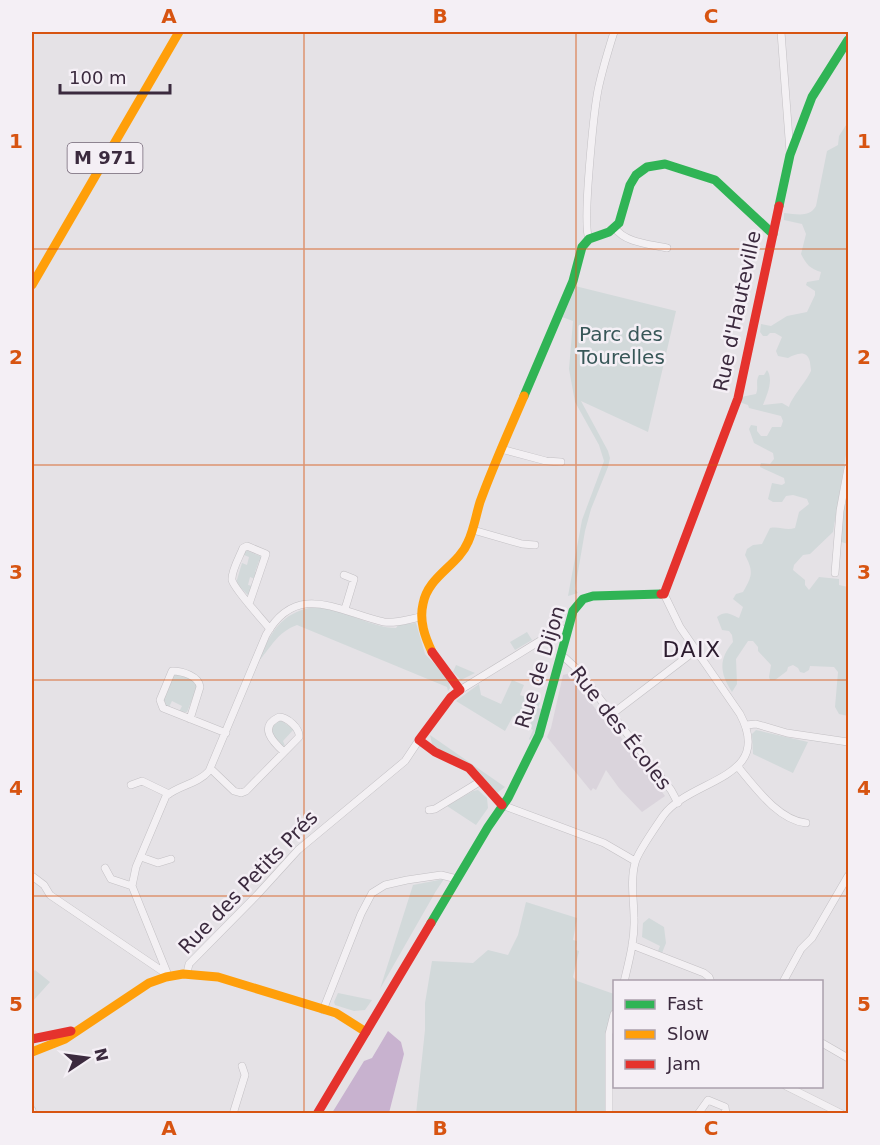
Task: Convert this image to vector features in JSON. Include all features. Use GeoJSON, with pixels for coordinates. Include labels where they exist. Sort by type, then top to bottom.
{"type":"FeatureCollection","features":[{"type":"Feature","properties":{"kind":"street","name":"M 971"},"geometry":{"type":"LineString","coordinates":[[32,285],[179,32]]}},
{"type":"Feature","properties":{"kind":"street"},"geometry":{"type":"LineString","coordinates":[[589,239],[585,222],[594,120],[598,92],[614,32]]}},
{"type":"Feature","properties":{"kind":"street"},"geometry":{"type":"LineString","coordinates":[[781,32],[790,155]]}},
{"type":"Feature","properties":{"kind":"street","name":"Rue d'Hauteville"},"geometry":{"type":"LineString","coordinates":[[664,594],[738,398],[790,155],[812,97],[849,40]]}},
{"type":"Feature","properties":{"kind":"street"},"geometry":{"type":"LineString","coordinates":[[566,633],[561,628],[460,690],[433,654],[426,640],[421,617],[423,601],[430,585],[440,572],[462,552],[473,530],[480,503],[501,449],[573,281],[581,250],[589,239],[615,228],[619,223],[630,184],[636,175],[647,167],[664,164],[715,180],[773,234]]}},
{"type":"Feature","properties":{"kind":"street"},"geometry":{"type":"LineString","coordinates":[[615,228],[619,234],[631,240],[667,248]]}},
{"type":"Feature","properties":{"kind":"street"},"geometry":{"type":"LineString","coordinates":[[501,449],[546,461],[561,462]]}},
{"type":"Feature","properties":{"kind":"street"},"geometry":{"type":"LineString","coordinates":[[835,573],[840,511],[849,468]]}},
{"type":"Feature","properties":{"kind":"street"},"geometry":{"type":"LineString","coordinates":[[473,530],[522,544],[535,545]]}},
{"type":"Feature","properties":{"kind":"street"},"geometry":{"type":"LineString","coordinates":[[249,604],[266,554],[247,546],[243,548],[232,579],[249,604],[270,629]]}},
{"type":"Feature","properties":{"kind":"street"},"geometry":{"type":"LineString","coordinates":[[344,576],[354,579],[345,609]]}},
{"type":"Feature","properties":{"kind":"street"},"geometry":{"type":"LineString","coordinates":[[624,980],[632,945],[635,861],[665,813],[738,767],[747,754],[748,738],[741,714],[680,627],[664,594]]}},
{"type":"Feature","properties":{"kind":"street","name":"Rue de Dijon"},"geometry":{"type":"LineString","coordinates":[[317,1113],[508,798],[540,735],[566,633],[573,611],[579,602],[586,598],[664,594]]}},
{"type":"Feature","properties":{"kind":"street"},"geometry":{"type":"LineString","coordinates":[[168,975],[132,886],[164,800],[169,794],[202,778],[211,769],[270,629],[285,613],[302,606],[323,604],[392,623],[421,617]]}},
{"type":"Feature","properties":{"kind":"street"},"geometry":{"type":"LineString","coordinates":[[612,714],[696,650]]}},
{"type":"Feature","properties":{"kind":"street","name":"Rue des Écoles"},"geometry":{"type":"LineString","coordinates":[[560,657],[564,657],[575,667],[671,790],[678,803]]}},
{"type":"Feature","properties":{"kind":"street"},"geometry":{"type":"LineString","coordinates":[[190,719],[200,682],[177,671],[172,671],[160,700],[163,708],[190,719],[226,733]]}},
{"type":"Feature","properties":{"kind":"street","name":"Rue des Petits Prés"},"geometry":{"type":"LineString","coordinates":[[187,973],[189,964],[298,850],[405,761],[451,697],[460,690]]}},
{"type":"Feature","properties":{"kind":"street"},"geometry":{"type":"LineString","coordinates":[[211,769],[234,791],[241,793],[246,791],[299,737],[299,733],[281,716],[273,720],[268,733],[284,752]]}},
{"type":"Feature","properties":{"kind":"street"},"geometry":{"type":"LineString","coordinates":[[746,725],[756,724],[787,733],[849,742]]}},
{"type":"Feature","properties":{"kind":"street"},"geometry":{"type":"LineString","coordinates":[[419,740],[435,752],[469,768],[502,805],[604,843],[635,861]]}},
{"type":"Feature","properties":{"kind":"street"},"geometry":{"type":"LineString","coordinates":[[738,767],[777,809],[797,822],[806,823]]}},
{"type":"Feature","properties":{"kind":"street"},"geometry":{"type":"LineString","coordinates":[[131,785],[142,781],[169,794]]}},
{"type":"Feature","properties":{"kind":"street"},"geometry":{"type":"LineString","coordinates":[[429,810],[435,809],[481,782]]}},
{"type":"Feature","properties":{"kind":"street"},"geometry":{"type":"LineString","coordinates":[[141,857],[158,863],[171,859]]}},
{"type":"Feature","properties":{"kind":"street"},"geometry":{"type":"LineString","coordinates":[[105,868],[111,879],[132,886]]}},
{"type":"Feature","properties":{"kind":"street"},"geometry":{"type":"LineString","coordinates":[[323,1010],[361,914],[372,893],[385,885],[407,880],[441,875],[457,879]]}},
{"type":"Feature","properties":{"kind":"street"},"geometry":{"type":"LineString","coordinates":[[32,876],[44,885],[50,895],[168,975]]}},
{"type":"Feature","properties":{"kind":"street"},"geometry":{"type":"LineString","coordinates":[[784,980],[849,876]]}},
{"type":"Feature","properties":{"kind":"street"},"geometry":{"type":"LineString","coordinates":[[632,945],[706,975],[710,980]]}},
{"type":"Feature","properties":{"kind":"street"},"geometry":{"type":"LineString","coordinates":[[32,1052],[56,1043],[149,983],[168,975],[187,973],[218,977],[323,1010],[341,1016],[366,1032]]}},
{"type":"Feature","properties":{"kind":"street"},"geometry":{"type":"LineString","coordinates":[[609,1113],[609,1034],[613,1021]]}},
{"type":"Feature","properties":{"kind":"street"},"geometry":{"type":"LineString","coordinates":[[32,1039],[76,1030]]}},
{"type":"Feature","properties":{"kind":"street"},"geometry":{"type":"LineString","coordinates":[[823,1044],[849,1059]]}},
{"type":"Feature","properties":{"kind":"street"},"geometry":{"type":"LineString","coordinates":[[233,1113],[245,1075],[242,1066]]}},
{"type":"Feature","properties":{"kind":"street"},"geometry":{"type":"LineString","coordinates":[[790,1088],[842,1113]]}},
{"type":"Feature","properties":{"kind":"street"},"geometry":{"type":"LineString","coordinates":[[698,1113],[708,1100],[725,1107],[726,1113]]}},
{"type":"Feature","properties":{"kind":"shaded area"},"geometry":{"type":"Polygon","coordinates":[[[571,673],[578,679],[575,683],[602,714],[601,716],[616,737],[619,735],[665,796],[642,812],[619,788],[606,770],[596,790],[593,788],[591,791],[547,737],[563,675],[571,673]]]}},
{"type":"Feature","properties":{"kind":"shaded area"},"geometry":{"type":"Polygon","coordinates":[[[388,1031],[401,1042],[404,1054],[389,1113],[332,1113],[364,1061],[372,1058],[388,1031]]]}},
{"type":"Feature","properties":{"kind":"green space"},"geometry":{"type":"Polygon","coordinates":[[[848,122],[848,443],[833,532],[810,554],[803,555],[794,565],[793,570],[805,580],[805,585],[809,590],[819,577],[839,579],[839,585],[848,587],[848,716],[839,714],[835,707],[838,672],[834,667],[810,666],[809,670],[804,673],[793,665],[775,680],[770,680],[771,665],[758,651],[753,641],[748,641],[736,659],[737,684],[732,692],[722,667],[725,655],[733,642],[732,635],[729,631],[722,630],[717,617],[726,613],[739,618],[743,607],[733,599],[736,594],[743,592],[750,578],[751,570],[745,555],[747,549],[753,545],[762,544],[770,528],[795,528],[799,512],[809,504],[807,499],[793,495],[786,496],[782,502],[773,502],[768,499],[772,483],[782,485],[785,483],[784,478],[760,467],[761,463],[770,464],[774,459],[773,453],[754,443],[749,429],[751,425],[757,426],[757,431],[761,436],[767,436],[772,427],[781,427],[783,421],[781,416],[749,408],[748,405],[739,402],[741,397],[756,394],[759,375],[764,375],[767,370],[770,383],[763,405],[782,403],[789,407],[811,371],[809,358],[804,354],[788,358],[778,356],[776,351],[782,337],[775,333],[763,336],[760,332],[761,324],[771,326],[787,316],[807,312],[815,295],[815,291],[806,285],[807,282],[819,280],[821,272],[809,266],[801,254],[806,234],[802,224],[784,220],[784,213],[806,214],[816,206],[827,151],[838,145],[839,136],[848,122]]]}},
{"type":"Feature","properties":{"kind":"green space","name":"Parc des Tourelles"},"geometry":{"type":"Polygon","coordinates":[[[575,286],[676,311],[648,432],[581,401],[610,458],[585,531],[575,589],[578,593],[568,596],[582,520],[604,461],[599,445],[575,402],[569,369],[573,321],[562,317],[575,286]]]}},
{"type":"Feature","properties":{"kind":"green space"},"geometry":{"type":"Polygon","coordinates":[[[848,497],[848,544],[838,541],[843,506],[847,503],[848,497]]]}},
{"type":"Feature","properties":{"kind":"green space"},"geometry":{"type":"Polygon","coordinates":[[[246,550],[262,557],[255,572],[257,573],[255,579],[250,577],[248,585],[253,586],[248,595],[236,583],[242,563],[247,565],[249,557],[244,555],[246,550]]]}},
{"type":"Feature","properties":{"kind":"green space"},"geometry":{"type":"Polygon","coordinates":[[[314,607],[336,611],[387,627],[396,628],[398,625],[416,623],[425,654],[448,678],[450,688],[448,691],[447,687],[297,625],[279,636],[258,662],[278,625],[293,614],[314,607]]]}},
{"type":"Feature","properties":{"kind":"green space"},"geometry":{"type":"Polygon","coordinates":[[[527,632],[532,640],[515,650],[510,642],[527,632]]]}},
{"type":"Feature","properties":{"kind":"green space"},"geometry":{"type":"Polygon","coordinates":[[[456,665],[475,673],[461,680],[453,672],[456,665]]]}},
{"type":"Feature","properties":{"kind":"green space"},"geometry":{"type":"Polygon","coordinates":[[[178,674],[195,681],[197,687],[187,712],[179,712],[182,706],[172,701],[169,707],[164,704],[163,698],[171,677],[178,674]]]}},
{"type":"Feature","properties":{"kind":"green space"},"geometry":{"type":"Polygon","coordinates":[[[512,680],[524,685],[520,695],[534,700],[534,704],[537,701],[540,703],[538,708],[542,709],[537,729],[530,740],[533,730],[529,727],[534,715],[527,710],[519,719],[513,716],[505,731],[456,701],[479,684],[481,695],[501,704],[512,680]]]}},
{"type":"Feature","properties":{"kind":"green space"},"geometry":{"type":"Polygon","coordinates":[[[280,720],[294,729],[283,741],[285,746],[271,734],[273,725],[280,720]]]}},
{"type":"Feature","properties":{"kind":"green space"},"geometry":{"type":"Polygon","coordinates":[[[756,730],[808,742],[793,773],[753,754],[752,734],[756,730]]]}},
{"type":"Feature","properties":{"kind":"green space"},"geometry":{"type":"Polygon","coordinates":[[[430,735],[505,787],[497,793],[432,744],[430,735]]]}},
{"type":"Feature","properties":{"kind":"green space"},"geometry":{"type":"Polygon","coordinates":[[[478,790],[487,798],[488,808],[476,825],[447,806],[478,790]]]}},
{"type":"Feature","properties":{"kind":"green space"},"geometry":{"type":"Polygon","coordinates":[[[444,879],[436,891],[380,989],[413,885],[444,879]]]}},
{"type":"Feature","properties":{"kind":"green space"},"geometry":{"type":"Polygon","coordinates":[[[526,902],[577,918],[573,940],[577,941],[576,950],[579,951],[573,977],[577,981],[613,994],[606,1113],[416,1114],[425,1030],[425,1003],[432,961],[473,963],[488,950],[508,955],[518,935],[526,902]]]}},
{"type":"Feature","properties":{"kind":"green space"},"geometry":{"type":"Polygon","coordinates":[[[649,918],[664,927],[666,943],[662,953],[658,951],[660,946],[642,937],[643,923],[649,918]]]}},
{"type":"Feature","properties":{"kind":"green space"},"geometry":{"type":"Polygon","coordinates":[[[35,970],[50,982],[32,1002],[32,973],[35,970]]]}},
{"type":"Feature","properties":{"kind":"green space"},"geometry":{"type":"Polygon","coordinates":[[[338,993],[372,1000],[365,1010],[354,1011],[335,1005],[338,993]]]}},
{"type":"Feature","properties":{"kind":"traffic: fast"},"geometry":{"type":"LineString","coordinates":[[779,206],[790,155],[812,97],[848,40]]}},
{"type":"Feature","properties":{"kind":"traffic: fast"},"geometry":{"type":"LineString","coordinates":[[524,396],[573,281],[582,247],[589,239],[609,232],[619,223],[630,185],[636,175],[647,167],[665,164],[715,180],[773,234]]}},
{"type":"Feature","properties":{"kind":"traffic: fast"},"geometry":{"type":"LineString","coordinates":[[431,923],[488,827],[508,798],[539,735],[573,611],[583,599],[593,596],[661,594]]}},
{"type":"Feature","properties":{"kind":"traffic: slow"},"geometry":{"type":"LineString","coordinates":[[32,285],[179,32]]}},
{"type":"Feature","properties":{"kind":"traffic: slow"},"geometry":{"type":"LineString","coordinates":[[432,652],[422,623],[426,594],[468,542],[480,502],[524,396]]}},
{"type":"Feature","properties":{"kind":"traffic: slow"},"geometry":{"type":"LineString","coordinates":[[32,1052],[65,1039],[149,983],[183,974],[218,977],[336,1013],[366,1032]]}},
{"type":"Feature","properties":{"kind":"traffic: jam"},"geometry":{"type":"LineString","coordinates":[[661,594],[664,594],[738,398],[779,206]]}},
{"type":"Feature","properties":{"kind":"traffic: jam"},"geometry":{"type":"LineString","coordinates":[[432,652],[460,690],[451,697],[419,740],[435,752],[469,768],[502,805]]}},
{"type":"Feature","properties":{"kind":"traffic: jam"},"geometry":{"type":"LineString","coordinates":[[317,1114],[431,923]]}},
{"type":"Feature","properties":{"kind":"traffic: jam"},"geometry":{"type":"LineString","coordinates":[[32,1039],[71,1031]]}},
{"type":"Feature","properties":{"kind":"district","name":"DAIX"},"geometry":{"type":"Point","coordinates":[692,649]}}]}
